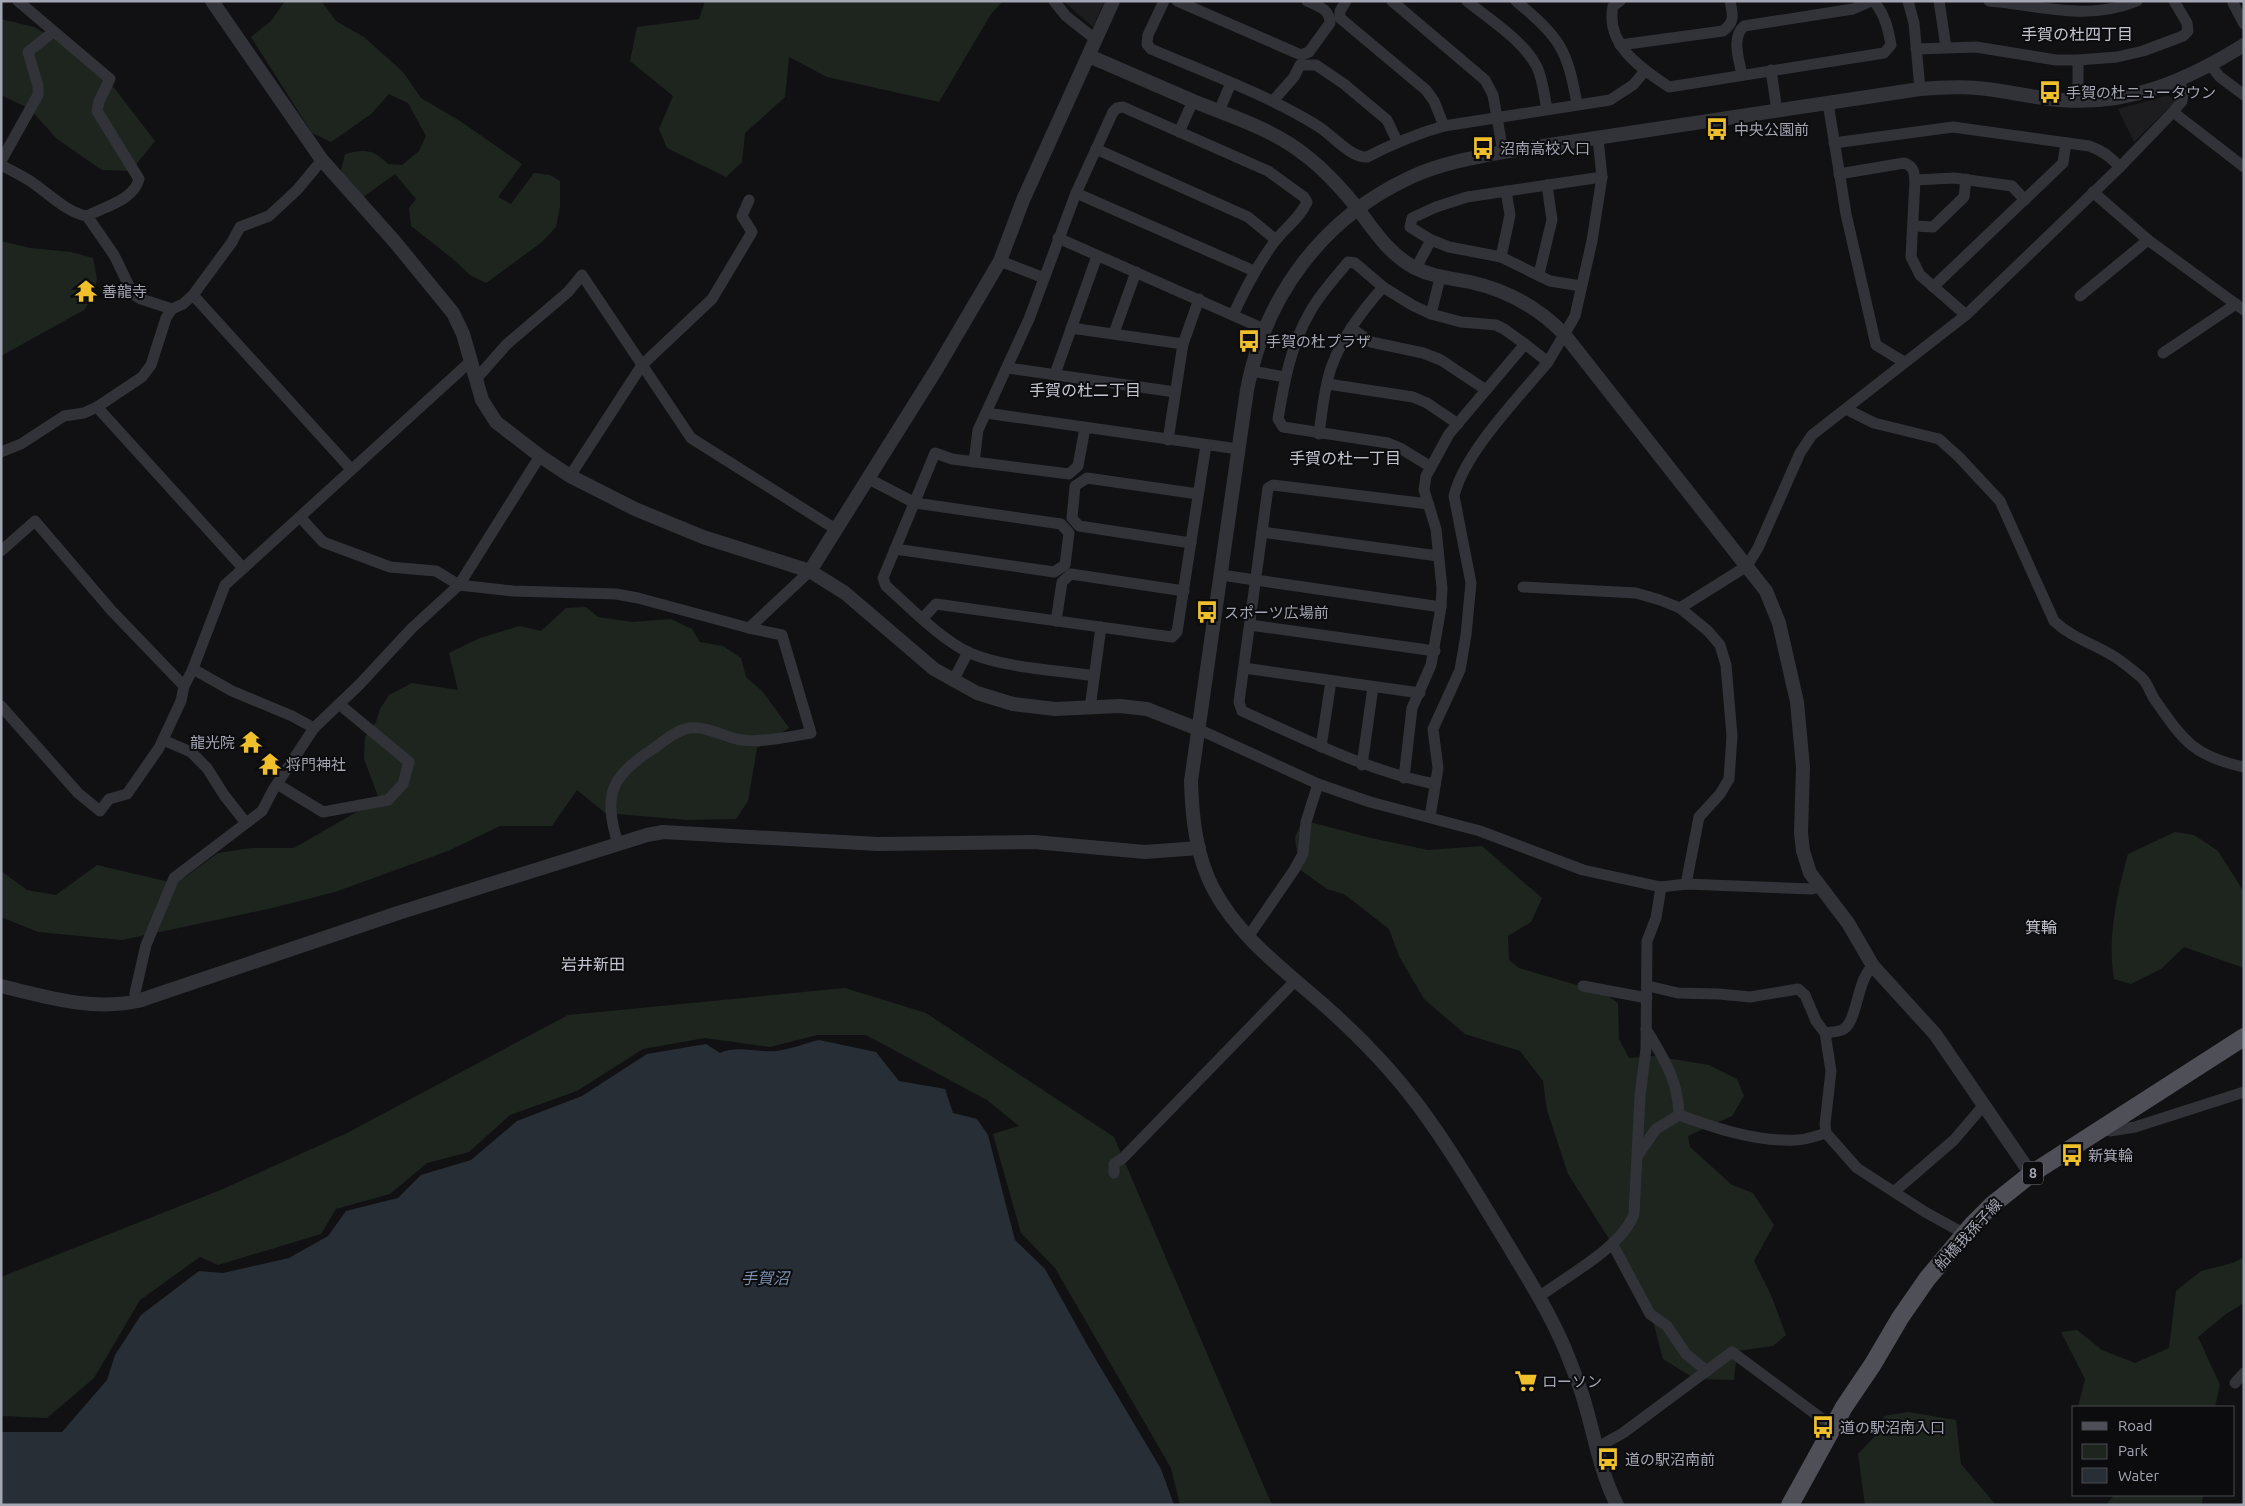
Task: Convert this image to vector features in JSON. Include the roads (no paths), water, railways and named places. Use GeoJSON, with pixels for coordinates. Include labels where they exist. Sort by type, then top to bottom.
{"type":"FeatureCollection","features":[{"type":"Feature","properties":{"kind":"main road","name":"船橋我孫子線"},"geometry":{"type":"LineString","coordinates":[[1790,1505],[1844,1407],[1873,1364],[1913,1298],[1965,1234],[1992,1205],[2031,1174],[2244,1037]]}},
{"type":"Feature","properties":{"kind":"main road","name":"船橋我孫子線"},"geometry":{"type":"LineString","coordinates":[[1804,1505],[1873,1364]]}},
{"type":"Feature","properties":{"kind":"street"},"geometry":{"type":"LineString","coordinates":[[1,165],[32,182],[82,216],[87,216],[129,195],[137,188],[138,179],[97,111],[99,100],[110,79],[18,1]]}},
{"type":"Feature","properties":{"kind":"street"},"geometry":{"type":"LineString","coordinates":[[212,1],[322,160],[395,242],[453,313],[472,360],[482,400],[496,422],[540,456],[570,476],[636,509],[703,538],[810,571],[845,593],[918,656],[953,681],[977,693],[1013,704],[1055,709],[1120,706],[1147,709],[1198,729],[1318,784],[1370,802],[1480,831],[1583,870],[1661,887],[1686,884],[1812,889],[1820,887]]}},
{"type":"Feature","properties":{"kind":"street"},"geometry":{"type":"LineString","coordinates":[[1054,1],[1066,16],[1095,39]]}},
{"type":"Feature","properties":{"kind":"street"},"geometry":{"type":"LineString","coordinates":[[749,628],[810,571],[970,314],[1000,261],[1023,200],[1113,1]]}},
{"type":"Feature","properties":{"kind":"street"},"geometry":{"type":"LineString","coordinates":[[1164,1],[1148,35],[1147,44],[1151,49],[1273,101],[1324,129],[1353,155],[1361,158],[1367,157],[1397,141],[1444,126],[1498,116],[1610,100],[1633,85],[1645,70]]}},
{"type":"Feature","properties":{"kind":"street"},"geometry":{"type":"LineString","coordinates":[[1177,1],[1301,55],[1309,52],[1330,23],[1329,14],[1324,9],[1307,1]]}},
{"type":"Feature","properties":{"kind":"street"},"geometry":{"type":"LineString","coordinates":[[1346,1],[1340,11],[1340,18],[1426,90],[1436,106],[1444,126]]}},
{"type":"Feature","properties":{"kind":"street"},"geometry":{"type":"LineString","coordinates":[[1392,1],[1479,73],[1493,95],[1503,152]]}},
{"type":"Feature","properties":{"kind":"street"},"geometry":{"type":"LineString","coordinates":[[1467,1],[1516,41],[1529,55],[1537,68],[1542,83],[1547,109]]}},
{"type":"Feature","properties":{"kind":"street"},"geometry":{"type":"LineString","coordinates":[[1516,1],[1556,38],[1569,63],[1576,104]]}},
{"type":"Feature","properties":{"kind":"street"},"geometry":{"type":"LineString","coordinates":[[1620,1],[1613,6],[1611,16],[1620,45],[1626,54],[1645,70],[1669,86],[1884,53],[1890,45],[1887,25],[1882,12],[1874,1]]}},
{"type":"Feature","properties":{"kind":"street"},"geometry":{"type":"LineString","coordinates":[[1620,45],[1723,31],[1730,25],[1733,19],[1730,1]]}},
{"type":"Feature","properties":{"kind":"street"},"geometry":{"type":"LineString","coordinates":[[1742,75],[1736,39],[1738,31],[1744,26],[1853,9],[1870,1]]}},
{"type":"Feature","properties":{"kind":"street"},"geometry":{"type":"LineString","coordinates":[[1908,1],[1914,23],[1920,89]]}},
{"type":"Feature","properties":{"kind":"street"},"geometry":{"type":"LineString","coordinates":[[1989,1],[2062,12],[2080,12],[2129,3]]}},
{"type":"Feature","properties":{"kind":"street"},"geometry":{"type":"LineString","coordinates":[[1916,49],[1976,47],[2056,60],[2117,57],[2143,51],[2184,36],[2188,31],[2187,23],[2174,1]]}},
{"type":"Feature","properties":{"kind":"street"},"geometry":{"type":"LineString","coordinates":[[1941,2],[1946,47]]}},
{"type":"Feature","properties":{"kind":"street"},"geometry":{"type":"LineString","coordinates":[[2234,2],[2244,24]]}},
{"type":"Feature","properties":{"kind":"street"},"geometry":{"type":"LineString","coordinates":[[1,161],[38,96],[38,86],[28,52],[53,32]]}},
{"type":"Feature","properties":{"kind":"street"},"geometry":{"type":"LineString","coordinates":[[1617,1505],[1610,1491],[1596,1448],[1582,1394],[1564,1347],[1539,1297],[1465,1173],[1418,1105],[1355,1034],[1248,937],[1214,890],[1199,848],[1193,818],[1192,781],[1198,729],[1251,371],[1264,329],[1282,292],[1300,266],[1337,224],[1357,208],[1410,177],[1446,164],[1503,152],[1920,89],[1977,88],[2078,101],[2129,95],[2179,81],[2211,66],[2244,45]]}},
{"type":"Feature","properties":{"kind":"street"},"geometry":{"type":"LineString","coordinates":[[1088,56],[1268,133],[1304,154],[1326,173],[1357,208],[1383,242],[1398,257],[1416,268],[1440,278],[1476,284],[1512,295],[1547,317],[1564,334],[1766,591],[1779,623],[1789,659],[1801,733],[1803,851],[1810,874],[1848,924],[1873,966],[1935,1034],[2031,1174]]}},
{"type":"Feature","properties":{"kind":"street"},"geometry":{"type":"LineString","coordinates":[[2078,60],[2078,101]]}},
{"type":"Feature","properties":{"kind":"street"},"geometry":{"type":"LineString","coordinates":[[1273,101],[1294,77],[1300,65],[1316,65],[1344,84],[1387,120],[1397,141]]}},
{"type":"Feature","properties":{"kind":"street"},"geometry":{"type":"LineString","coordinates":[[2211,66],[2220,77],[2244,95]]}},
{"type":"Feature","properties":{"kind":"street"},"geometry":{"type":"LineString","coordinates":[[1771,70],[1777,111]]}},
{"type":"Feature","properties":{"kind":"street"},"geometry":{"type":"LineString","coordinates":[[1680,608],[1747,566],[1758,548],[1800,453],[1812,435],[1966,315],[2120,167],[2173,112],[2184,96],[2179,81]]}},
{"type":"Feature","properties":{"kind":"street"},"geometry":{"type":"LineString","coordinates":[[1219,111],[1231,83]]}},
{"type":"Feature","properties":{"kind":"street"},"geometry":{"type":"LineString","coordinates":[[1180,132],[1193,101]]}},
{"type":"Feature","properties":{"kind":"street"},"geometry":{"type":"LineString","coordinates":[[1828,103],[1846,214],[1876,345],[1904,362]]}},
{"type":"Feature","properties":{"kind":"street"},"geometry":{"type":"LineString","coordinates":[[974,462],[978,430],[1008,368],[1076,192],[1113,112],[1117,108],[1123,107],[1268,170],[1304,197],[1307,202],[1304,210],[1276,240],[1254,271],[1232,315]]}},
{"type":"Feature","properties":{"kind":"street"},"geometry":{"type":"LineString","coordinates":[[2173,112],[2244,167]]}},
{"type":"Feature","properties":{"kind":"street"},"geometry":{"type":"LineString","coordinates":[[1834,143],[1953,127],[2098,148],[2120,167]]}},
{"type":"Feature","properties":{"kind":"street"},"geometry":{"type":"LineString","coordinates":[[1430,818],[1438,768],[1433,729],[1460,670],[1466,635],[1471,584],[1454,496],[1457,482],[1478,448],[1548,362],[1575,316],[1596,220],[1602,177],[1598,139]]}},
{"type":"Feature","properties":{"kind":"street"},"geometry":{"type":"LineString","coordinates":[[1933,287],[2063,163],[2066,143]]}},
{"type":"Feature","properties":{"kind":"street"},"geometry":{"type":"LineString","coordinates":[[1096,149],[1248,217],[1276,240]]}},
{"type":"Feature","properties":{"kind":"street"},"geometry":{"type":"LineString","coordinates":[[1,452],[21,444],[64,416],[84,414],[97,407],[142,376],[151,365],[166,318],[172,309],[183,304],[193,295],[232,242],[240,227],[269,216],[297,190],[322,160]]}},
{"type":"Feature","properties":{"kind":"street"},"geometry":{"type":"LineString","coordinates":[[1839,174],[1904,163],[1910,165],[1914,170],[1915,180],[1911,257],[1920,276],[1966,315]]}},
{"type":"Feature","properties":{"kind":"street"},"geometry":{"type":"LineString","coordinates":[[1581,286],[1550,281],[1501,257],[1449,247],[1431,240],[1410,227],[1412,218],[1436,207],[1467,197],[1602,177]]}},
{"type":"Feature","properties":{"kind":"street"},"geometry":{"type":"LineString","coordinates":[[1915,180],[1966,178],[2012,186],[2025,200]]}},
{"type":"Feature","properties":{"kind":"street"},"geometry":{"type":"LineString","coordinates":[[1914,226],[1933,227],[1964,197],[1966,178]]}},
{"type":"Feature","properties":{"kind":"street"},"geometry":{"type":"LineString","coordinates":[[1539,274],[1552,220],[1547,185]]}},
{"type":"Feature","properties":{"kind":"street"},"geometry":{"type":"LineString","coordinates":[[1501,257],[1510,215],[1506,191]]}},
{"type":"Feature","properties":{"kind":"street"},"geometry":{"type":"LineString","coordinates":[[1076,192],[1254,271]]}},
{"type":"Feature","properties":{"kind":"street"},"geometry":{"type":"LineString","coordinates":[[2093,192],[2148,240],[2240,307],[2163,353]]}},
{"type":"Feature","properties":{"kind":"street"},"geometry":{"type":"LineString","coordinates":[[570,476],[642,365],[712,299],[752,232],[742,216],[749,200]]}},
{"type":"Feature","properties":{"kind":"street"},"geometry":{"type":"LineString","coordinates":[[87,216],[114,255],[133,294],[141,299],[172,309]]}},
{"type":"Feature","properties":{"kind":"street"},"geometry":{"type":"LineString","coordinates":[[1058,238],[1264,329]]}},
{"type":"Feature","properties":{"kind":"street"},"geometry":{"type":"LineString","coordinates":[[1416,268],[1431,240]]}},
{"type":"Feature","properties":{"kind":"street"},"geometry":{"type":"LineString","coordinates":[[2080,296],[2148,240]]}},
{"type":"Feature","properties":{"kind":"street"},"geometry":{"type":"LineString","coordinates":[[1054,374],[1097,256]]}},
{"type":"Feature","properties":{"kind":"street"},"geometry":{"type":"LineString","coordinates":[[1000,261],[1044,278]]}},
{"type":"Feature","properties":{"kind":"street"},"geometry":{"type":"LineString","coordinates":[[1432,467],[1388,443],[1282,428],[1280,424],[1278,419],[1285,377],[1296,342],[1310,312],[1325,289],[1348,262],[1355,262],[1398,298],[1431,314],[1461,322],[1496,325],[1504,329],[1548,362]]}},
{"type":"Feature","properties":{"kind":"street"},"geometry":{"type":"LineString","coordinates":[[1114,333],[1136,272]]}},
{"type":"Feature","properties":{"kind":"street"},"geometry":{"type":"LineString","coordinates":[[478,378],[507,344],[568,292],[582,275],[691,438],[837,530]]}},
{"type":"Feature","properties":{"kind":"street"},"geometry":{"type":"LineString","coordinates":[[1431,314],[1440,278]]}},
{"type":"Feature","properties":{"kind":"street"},"geometry":{"type":"LineString","coordinates":[[1318,434],[1335,359],[1351,328],[1383,286]]}},
{"type":"Feature","properties":{"kind":"street"},"geometry":{"type":"LineString","coordinates":[[193,295],[351,468]]}},
{"type":"Feature","properties":{"kind":"street"},"geometry":{"type":"LineString","coordinates":[[1168,440],[1183,344],[1199,300]]}},
{"type":"Feature","properties":{"kind":"street"},"geometry":{"type":"LineString","coordinates":[[1071,328],[1183,344]]}},
{"type":"Feature","properties":{"kind":"street"},"geometry":{"type":"LineString","coordinates":[[1351,328],[1376,344],[1423,353],[1441,360],[1486,390]]}},
{"type":"Feature","properties":{"kind":"street"},"geometry":{"type":"LineString","coordinates":[[1404,778],[1412,708],[1431,665],[1435,651],[1441,607],[1442,588],[1436,529],[1424,490],[1426,476],[1450,434],[1525,344]]}},
{"type":"Feature","properties":{"kind":"street"},"geometry":{"type":"LineString","coordinates":[[1,706],[78,793],[100,811],[109,799],[127,794],[163,740],[225,585],[351,468],[472,360]]}},
{"type":"Feature","properties":{"kind":"street"},"geometry":{"type":"LineString","coordinates":[[1008,368],[1175,392]]}},
{"type":"Feature","properties":{"kind":"street"},"geometry":{"type":"LineString","coordinates":[[1251,371],[1285,377]]}},
{"type":"Feature","properties":{"kind":"street"},"geometry":{"type":"LineString","coordinates":[[1328,384],[1413,397],[1427,403],[1458,424]]}},
{"type":"Feature","properties":{"kind":"street"},"geometry":{"type":"LineString","coordinates":[[97,407],[243,568]]}},
{"type":"Feature","properties":{"kind":"street"},"geometry":{"type":"LineString","coordinates":[[1846,409],[1874,423],[1939,440],[1952,451],[2000,501],[2054,621],[2067,633],[2112,654],[2144,679],[2152,696],[2180,736],[2194,748],[2216,759],[2244,767]]}},
{"type":"Feature","properties":{"kind":"street"},"geometry":{"type":"LineString","coordinates":[[986,413],[1238,450]]}},
{"type":"Feature","properties":{"kind":"street"},"geometry":{"type":"LineString","coordinates":[[1085,428],[1078,466],[1070,474],[952,459],[934,453],[883,578],[886,586],[923,618],[968,652],[993,661],[1094,676]]}},
{"type":"Feature","properties":{"kind":"street"},"geometry":{"type":"LineString","coordinates":[[923,618],[936,604],[1172,638],[1177,632],[1206,445]]}},
{"type":"Feature","properties":{"kind":"street"},"geometry":{"type":"LineString","coordinates":[[138,1001],[135,993],[146,945],[174,878],[262,811],[277,784],[314,728],[412,628],[459,585],[540,456]]}},
{"type":"Feature","properties":{"kind":"street"},"geometry":{"type":"LineString","coordinates":[[1191,543],[1079,526],[1072,518],[1076,486],[1087,478],[1198,494]]}},
{"type":"Feature","properties":{"kind":"street"},"geometry":{"type":"LineString","coordinates":[[869,479],[915,503],[1061,524],[1069,533],[1065,565],[1054,572],[896,550]]}},
{"type":"Feature","properties":{"kind":"street"},"geometry":{"type":"LineString","coordinates":[[1428,504],[1273,485],[1268,488],[1239,702],[1242,711],[1362,765],[1404,778],[1436,784]]}},
{"type":"Feature","properties":{"kind":"street"},"geometry":{"type":"LineString","coordinates":[[300,517],[324,542],[390,566],[436,571],[459,585],[514,590],[616,594],[680,608],[749,628],[782,635],[811,733],[743,740],[713,730],[690,728],[670,737],[630,764],[618,780],[611,800],[610,819],[618,844]]}},
{"type":"Feature","properties":{"kind":"street"},"geometry":{"type":"LineString","coordinates":[[1,551],[35,521],[111,610],[184,686]]}},
{"type":"Feature","properties":{"kind":"street"},"geometry":{"type":"LineString","coordinates":[[1262,532],[1438,556]]}},
{"type":"Feature","properties":{"kind":"street"},"geometry":{"type":"LineString","coordinates":[[1056,621],[1062,582],[1071,574],[1184,591]]}},
{"type":"Feature","properties":{"kind":"street"},"geometry":{"type":"LineString","coordinates":[[1221,575],[1441,607]]}},
{"type":"Feature","properties":{"kind":"street"},"geometry":{"type":"LineString","coordinates":[[1523,587],[1636,593],[1680,608],[1708,630],[1720,645],[1726,665],[1732,736],[1729,779],[1720,794],[1699,817],[1686,884]]}},
{"type":"Feature","properties":{"kind":"street"},"geometry":{"type":"LineString","coordinates":[[1250,624],[1435,651]]}},
{"type":"Feature","properties":{"kind":"street"},"geometry":{"type":"LineString","coordinates":[[1090,708],[1101,627]]}},
{"type":"Feature","properties":{"kind":"street"},"geometry":{"type":"LineString","coordinates":[[953,681],[968,652]]}},
{"type":"Feature","properties":{"kind":"street"},"geometry":{"type":"LineString","coordinates":[[1244,668],[1420,693]]}},
{"type":"Feature","properties":{"kind":"street"},"geometry":{"type":"LineString","coordinates":[[193,669],[232,691],[292,716],[314,728]]}},
{"type":"Feature","properties":{"kind":"street"},"geometry":{"type":"LineString","coordinates":[[1322,747],[1331,681]]}},
{"type":"Feature","properties":{"kind":"street"},"geometry":{"type":"LineString","coordinates":[[1362,765],[1373,686]]}},
{"type":"Feature","properties":{"kind":"street"},"geometry":{"type":"LineString","coordinates":[[277,784],[322,812],[388,800],[403,784],[409,762],[339,704]]}},
{"type":"Feature","properties":{"kind":"street"},"geometry":{"type":"LineString","coordinates":[[163,740],[191,752],[207,768],[224,795],[246,823]]}},
{"type":"Feature","properties":{"kind":"street"},"geometry":{"type":"LineString","coordinates":[[1248,937],[1303,854],[1306,822],[1318,784]]}},
{"type":"Feature","properties":{"kind":"street"},"geometry":{"type":"LineString","coordinates":[[1,986],[66,1002],[97,1006],[138,1001],[398,913],[618,844],[663,832],[878,844],[1034,842],[1145,852],[1199,848]]}},
{"type":"Feature","properties":{"kind":"street"},"geometry":{"type":"LineString","coordinates":[[1539,1297],[1612,1244],[1630,1226],[1634,1214],[1640,1096],[1646,1029],[1648,986],[1647,941],[1656,918],[1661,887]]}},
{"type":"Feature","properties":{"kind":"street"},"geometry":{"type":"LineString","coordinates":[[1825,1033],[1842,1030],[1848,1025],[1858,992],[1868,970],[1873,966]]}},
{"type":"Feature","properties":{"kind":"street"},"geometry":{"type":"LineString","coordinates":[[1114,1173],[1114,1164],[1123,1158],[1296,980]]}},
{"type":"Feature","properties":{"kind":"street"},"geometry":{"type":"LineString","coordinates":[[1582,986],[1647,998]]}},
{"type":"Feature","properties":{"kind":"street"},"geometry":{"type":"LineString","coordinates":[[1648,986],[1678,993],[1750,997],[1798,989],[1804,995],[1816,1021],[1825,1033],[1831,1071],[1825,1124],[1826,1133],[1856,1168],[1895,1191],[1925,1212],[1965,1234]]}},
{"type":"Feature","properties":{"kind":"street"},"geometry":{"type":"LineString","coordinates":[[1646,1029],[1671,1072],[1678,1096],[1679,1115]]}},
{"type":"Feature","properties":{"kind":"street"},"geometry":{"type":"LineString","coordinates":[[2106,1125],[2110,1131],[2135,1127],[2244,1092]]}},
{"type":"Feature","properties":{"kind":"street"},"geometry":{"type":"LineString","coordinates":[[1895,1191],[1954,1140],[1983,1106]]}},
{"type":"Feature","properties":{"kind":"street"},"geometry":{"type":"LineString","coordinates":[[1638,1155],[1656,1129],[1679,1115],[1727,1130],[1774,1140],[1798,1140],[1826,1133]]}},
{"type":"Feature","properties":{"kind":"street"},"geometry":{"type":"LineString","coordinates":[[1612,1244],[1650,1314],[1667,1326],[1686,1354],[1707,1371]]}},
{"type":"Feature","properties":{"kind":"street"},"geometry":{"type":"LineString","coordinates":[[1596,1448],[1623,1432],[1732,1352],[1833,1427]]}},
{"type":"Feature","properties":{"kind":"street"},"geometry":{"type":"LineString","coordinates":[[2236,1383],[2244,1373]]}},
{"type":"Feature","properties":{"kind":"water","name":"手賀沼"},"geometry":{"type":"Polygon","coordinates":[[[819,1040],[876,1052],[899,1081],[945,1089],[953,1113],[977,1119],[988,1135],[1015,1240],[1045,1269],[1089,1348],[1161,1469],[1174,1505],[1,1505],[1,1432],[62,1432],[107,1380],[115,1355],[141,1315],[199,1271],[223,1273],[289,1258],[328,1236],[346,1211],[398,1198],[421,1175],[471,1160],[517,1121],[582,1096],[647,1054],[706,1044],[720,1053],[740,1049],[777,1051],[819,1040]]]}},
{"type":"Feature","properties":{"kind":"place","name":"手賀の杜ニュータウン"},"geometry":{"type":"Point","coordinates":[2050,92]}},
{"type":"Feature","properties":{"kind":"place","name":"中央公園前"},"geometry":{"type":"Point","coordinates":[1717,129]}},
{"type":"Feature","properties":{"kind":"place","name":"沼南高校入口"},"geometry":{"type":"Point","coordinates":[1483,148]}},
{"type":"Feature","properties":{"kind":"place","name":"善龍寺"},"geometry":{"type":"Point","coordinates":[86,291]}},
{"type":"Feature","properties":{"kind":"place","name":"手賀の杜プラザ"},"geometry":{"type":"Point","coordinates":[1249,341]}},
{"type":"Feature","properties":{"kind":"place","name":"スポーツ広場前"},"geometry":{"type":"Point","coordinates":[1207,612]}},
{"type":"Feature","properties":{"kind":"place","name":"龍光院"},"geometry":{"type":"Point","coordinates":[251,742]}},
{"type":"Feature","properties":{"kind":"place","name":"将門神社"},"geometry":{"type":"Point","coordinates":[270,764]}},
{"type":"Feature","properties":{"kind":"place","name":"新箕輪"},"geometry":{"type":"Point","coordinates":[2072,1155]}},
{"type":"Feature","properties":{"kind":"place","name":"ローソン"},"geometry":{"type":"Point","coordinates":[1526,1381]}},
{"type":"Feature","properties":{"kind":"place","name":"道の駅沼南入口"},"geometry":{"type":"Point","coordinates":[1823,1427]}},
{"type":"Feature","properties":{"kind":"place","name":"道の駅沼南前"},"geometry":{"type":"Point","coordinates":[1608,1459]}},
{"type":"Feature","properties":{"kind":"district","name":"手賀の杜四丁目"},"geometry":{"type":"Point","coordinates":[2077,34]}},
{"type":"Feature","properties":{"kind":"district","name":"手賀の杜二丁目"},"geometry":{"type":"Point","coordinates":[1085,390]}},
{"type":"Feature","properties":{"kind":"district","name":"手賀の杜一丁目"},"geometry":{"type":"Point","coordinates":[1345,458]}},
{"type":"Feature","properties":{"kind":"district","name":"箕輪"},"geometry":{"type":"Point","coordinates":[2041,927]}},
{"type":"Feature","properties":{"kind":"district","name":"岩井新田"},"geometry":{"type":"Point","coordinates":[593,964]}}]}
